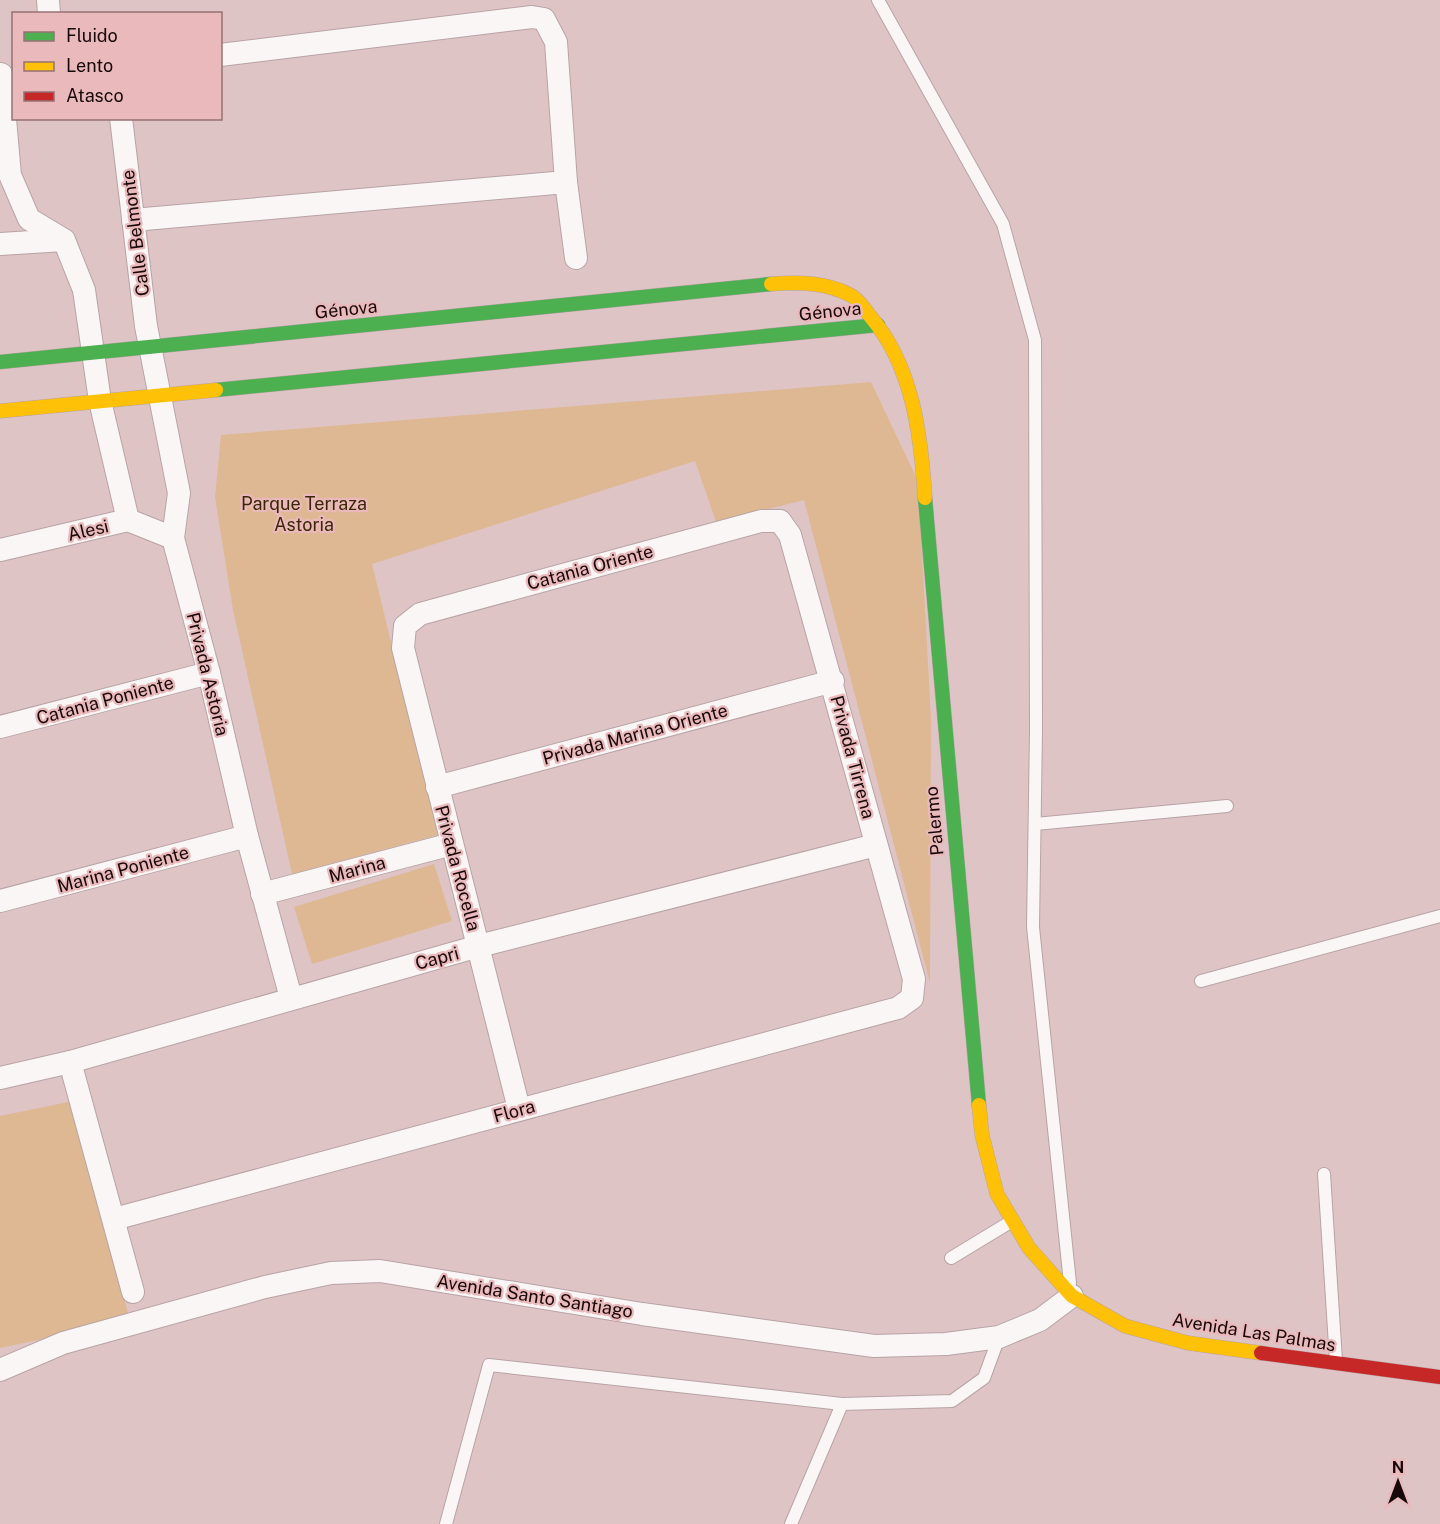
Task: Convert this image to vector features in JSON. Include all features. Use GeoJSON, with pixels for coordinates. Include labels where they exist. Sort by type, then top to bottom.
{"type":"FeatureCollection","features":[{"type":"Feature","properties":{"kind":"street"},"geometry":{"type":"LineString","coordinates":[[222,55],[532,17],[544,10],[556,42],[566,182],[576,258]]}},
{"type":"Feature","properties":{"kind":"street"},"geometry":{"type":"LineString","coordinates":[[5,73],[9,175],[29,219],[64,240],[84,290],[100,401],[128,520]]}},
{"type":"Feature","properties":{"kind":"street","name":"Calle Belmonte"},"geometry":{"type":"LineString","coordinates":[[121,120],[150,348]]}},
{"type":"Feature","properties":{"kind":"street"},"geometry":{"type":"LineString","coordinates":[[133,220],[566,182]]}},
{"type":"Feature","properties":{"kind":"street"},"geometry":{"type":"LineString","coordinates":[[0,244],[64,240]]}},
{"type":"Feature","properties":{"kind":"street","name":"Génova"},"geometry":{"type":"LineString","coordinates":[[0,362],[794,282],[828,286],[854,297],[878,325]]}},
{"type":"Feature","properties":{"kind":"street","name":"Génova"},"geometry":{"type":"LineString","coordinates":[[0,411],[878,325]]}},
{"type":"Feature","properties":{"kind":"street","name":"Palermo"},"geometry":{"type":"LineString","coordinates":[[878,325],[904,372],[921,440],[934,619],[982,1136],[997,1194],[1029,1248],[1071,1296]]}},
{"type":"Feature","properties":{"kind":"street","name":"Privada Astoria"},"geometry":{"type":"LineString","coordinates":[[150,348],[179,493],[173,538],[209,673],[246,836],[291,998]]}},
{"type":"Feature","properties":{"kind":"street","name":"Alesi"},"geometry":{"type":"LineString","coordinates":[[0,550],[128,520],[173,538]]}},
{"type":"Feature","properties":{"kind":"street","name":"Catania Oriente"},"geometry":{"type":"LineString","coordinates":[[405,626],[420,614],[761,521],[780,521]]}},
{"type":"Feature","properties":{"kind":"street","name":"Privada Tirrena"},"geometry":{"type":"LineString","coordinates":[[780,521],[790,535],[833,681],[914,979],[912,998]]}},
{"type":"Feature","properties":{"kind":"street","name":"Privada Rocella"},"geometry":{"type":"LineString","coordinates":[[405,626],[403,648],[519,1109]]}},
{"type":"Feature","properties":{"kind":"street","name":"Catania Poniente"},"geometry":{"type":"LineString","coordinates":[[0,727],[209,673]]}},
{"type":"Feature","properties":{"kind":"street","name":"Privada Marina Oriente"},"geometry":{"type":"LineString","coordinates":[[437,787],[833,681]]}},
{"type":"Feature","properties":{"kind":"street","name":"Marina Poniente"},"geometry":{"type":"LineString","coordinates":[[0,902],[246,836]]}},
{"type":"Feature","properties":{"kind":"street","name":"Marina"},"geometry":{"type":"LineString","coordinates":[[262,894],[452,844]]}},
{"type":"Feature","properties":{"kind":"street","name":"Capri"},"geometry":{"type":"LineString","coordinates":[[0,1078],[70,1062],[478,946],[876,845]]}},
{"type":"Feature","properties":{"kind":"street","name":"Flora"},"geometry":{"type":"LineString","coordinates":[[114,1219],[898,1008],[912,998]]}},
{"type":"Feature","properties":{"kind":"street"},"geometry":{"type":"LineString","coordinates":[[70,1062],[133,1292]]}},
{"type":"Feature","properties":{"kind":"street","name":"Avenida Santo Santiago"},"geometry":{"type":"LineString","coordinates":[[0,1370],[63,1343],[266,1287],[331,1273],[380,1271],[642,1314],[874,1346],[946,1344],[999,1337],[1040,1320],[1071,1296]]}},
{"type":"Feature","properties":{"kind":"street","name":"Avenida Las Palmas"},"geometry":{"type":"LineString","coordinates":[[1071,1296],[1125,1326],[1188,1342],[1440,1377]]}},
{"type":"Feature","properties":{"kind":"lane"},"geometry":{"type":"LineString","coordinates":[[878,0],[1003,224],[1035,340],[1033,927],[1071,1296]]}},
{"type":"Feature","properties":{"kind":"lane"},"geometry":{"type":"LineString","coordinates":[[1035,824],[1227,806]]}},
{"type":"Feature","properties":{"kind":"lane"},"geometry":{"type":"LineString","coordinates":[[1201,981],[1440,916]]}},
{"type":"Feature","properties":{"kind":"lane"},"geometry":{"type":"LineString","coordinates":[[1324,1174],[1336,1363]]}},
{"type":"Feature","properties":{"kind":"lane"},"geometry":{"type":"LineString","coordinates":[[951,1258],[1013,1221]]}},
{"type":"Feature","properties":{"kind":"lane"},"geometry":{"type":"LineString","coordinates":[[446,1524],[489,1365],[842,1404],[952,1401],[984,1378],[999,1337]]}},
{"type":"Feature","properties":{"kind":"lane"},"geometry":{"type":"LineString","coordinates":[[791,1524],[842,1404]]}},
{"type":"Feature","properties":{"kind":"green space","name":"Parque Terraza Astoria"},"geometry":{"type":"Polygon","coordinates":[[[871,382],[918,481],[931,719],[930,983],[804,500],[716,522],[695,461],[372,564],[438,835],[292,874],[233,610],[215,497],[221,435],[871,382]]]}},
{"type":"Feature","properties":{"kind":"green space"},"geometry":{"type":"Polygon","coordinates":[[[434,864],[452,921],[312,964],[294,907],[434,864]]]}},
{"type":"Feature","properties":{"kind":"green space"},"geometry":{"type":"Polygon","coordinates":[[[73,1101],[130,1321],[0,1348],[0,1116],[73,1101]]]}},
{"type":"Feature","properties":{"kind":"traffic: fast"},"geometry":{"type":"LineString","coordinates":[[0,362],[771,284]]}},
{"type":"Feature","properties":{"kind":"traffic: fast"},"geometry":{"type":"LineString","coordinates":[[216,390],[878,325]]}},
{"type":"Feature","properties":{"kind":"traffic: fast"},"geometry":{"type":"LineString","coordinates":[[925,498],[979,1105]]}},
{"type":"Feature","properties":{"kind":"traffic: slow"},"geometry":{"type":"LineString","coordinates":[[771,284],[813,284],[842,291],[857,300],[885,336],[896,357],[912,402],[921,450],[925,498]]}},
{"type":"Feature","properties":{"kind":"traffic: slow"},"geometry":{"type":"LineString","coordinates":[[0,411],[216,390]]}},
{"type":"Feature","properties":{"kind":"traffic: slow"},"geometry":{"type":"LineString","coordinates":[[979,1105],[982,1135],[997,1194],[1029,1248],[1072,1296],[1125,1326],[1188,1343],[1261,1353]]}},
{"type":"Feature","properties":{"kind":"traffic: jam"},"geometry":{"type":"LineString","coordinates":[[1261,1353],[1440,1377]]}}]}
